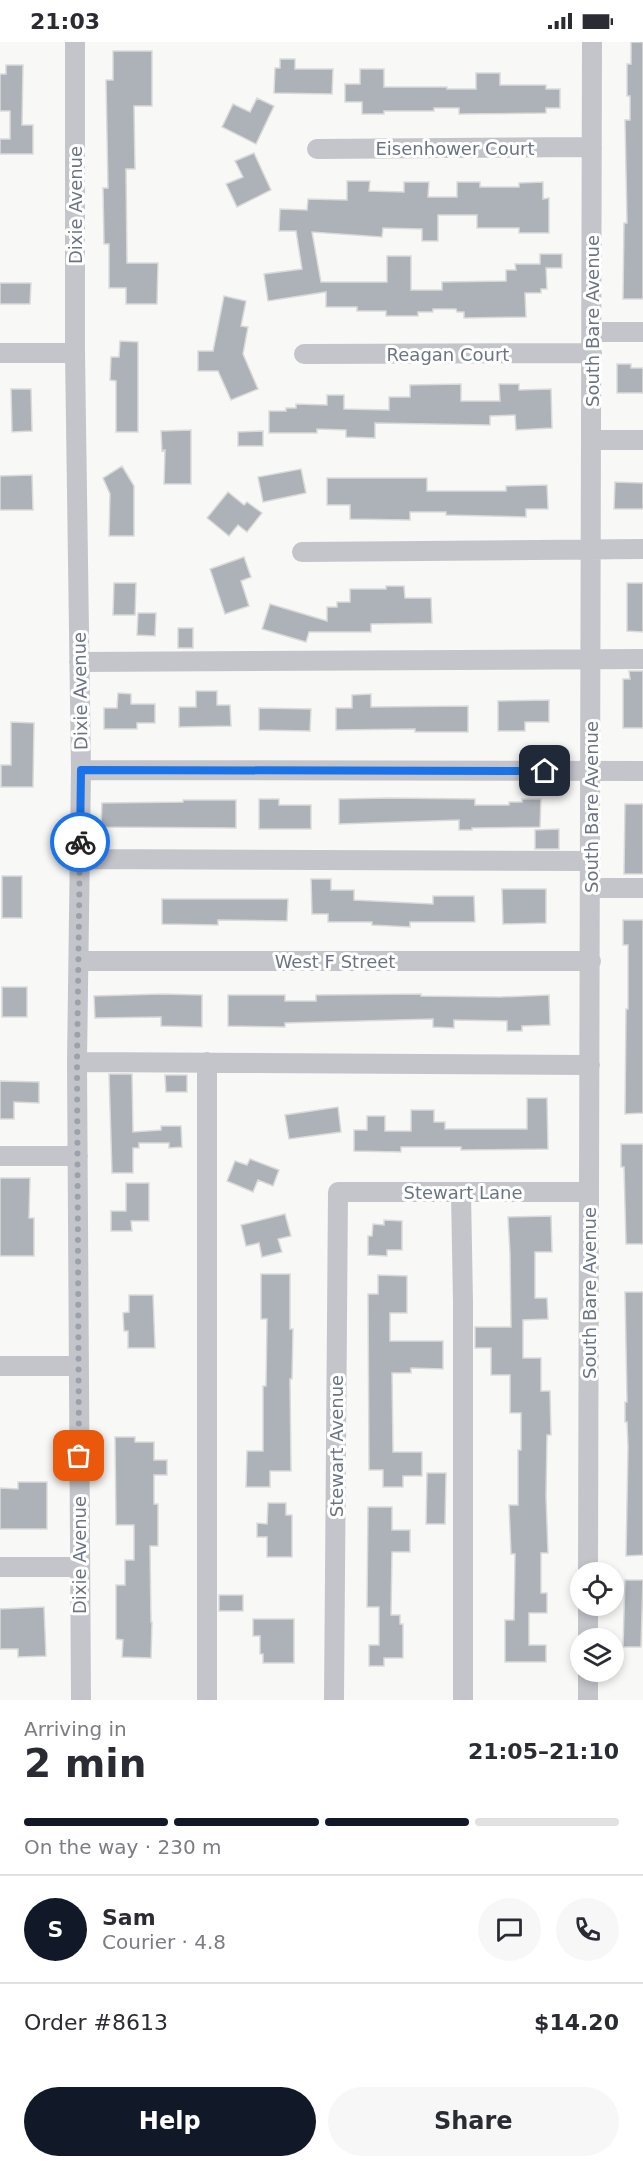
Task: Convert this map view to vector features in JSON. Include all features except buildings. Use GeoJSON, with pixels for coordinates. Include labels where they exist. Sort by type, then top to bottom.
{"type":"FeatureCollection","features":[{"type":"Feature","properties":{"kind":"street","name":"Dixie Avenue"},"geometry":{"type":"LineString","coordinates":[[75,42],[75,353],[81,770],[77,1062],[81,1700]]}},
{"type":"Feature","properties":{"kind":"street","name":"South Bare Avenue"},"geometry":{"type":"LineString","coordinates":[[588,1562],[592,771],[592,42]]}},
{"type":"Feature","properties":{"kind":"street","name":"Eisenhower Court"},"geometry":{"type":"LineString","coordinates":[[317,149],[592,147]]}},
{"type":"Feature","properties":{"kind":"street"},"geometry":{"type":"LineString","coordinates":[[592,332],[643,332]]}},
{"type":"Feature","properties":{"kind":"street"},"geometry":{"type":"LineString","coordinates":[[0,353],[75,353]]}},
{"type":"Feature","properties":{"kind":"street","name":"Reagan Court"},"geometry":{"type":"LineString","coordinates":[[304,354],[592,354]]}},
{"type":"Feature","properties":{"kind":"street"},"geometry":{"type":"LineString","coordinates":[[592,440],[643,440]]}},
{"type":"Feature","properties":{"kind":"street"},"geometry":{"type":"LineString","coordinates":[[302,552],[643,549]]}},
{"type":"Feature","properties":{"kind":"street"},"geometry":{"type":"LineString","coordinates":[[79,662],[643,659]]}},
{"type":"Feature","properties":{"kind":"street"},"geometry":{"type":"LineString","coordinates":[[81,770],[643,771]]}},
{"type":"Feature","properties":{"kind":"street"},"geometry":{"type":"LineString","coordinates":[[80,859],[591,861]]}},
{"type":"Feature","properties":{"kind":"street"},"geometry":{"type":"LineString","coordinates":[[591,888],[643,888]]}},
{"type":"Feature","properties":{"kind":"street","name":"West F Street"},"geometry":{"type":"LineString","coordinates":[[79,961],[591,961]]}},
{"type":"Feature","properties":{"kind":"street"},"geometry":{"type":"LineString","coordinates":[[77,1062],[590,1065]]}},
{"type":"Feature","properties":{"kind":"street"},"geometry":{"type":"LineString","coordinates":[[207,1062],[207,1700]]}},
{"type":"Feature","properties":{"kind":"street"},"geometry":{"type":"LineString","coordinates":[[0,1156],[78,1156]]}},
{"type":"Feature","properties":{"kind":"street","name":"Stewart Lane"},"geometry":{"type":"LineString","coordinates":[[338,1192],[589,1192]]}},
{"type":"Feature","properties":{"kind":"street","name":"Stewart Avenue"},"geometry":{"type":"LineString","coordinates":[[334,1700],[338,1192]]}},
{"type":"Feature","properties":{"kind":"street"},"geometry":{"type":"LineString","coordinates":[[461,1193],[463,1700]]}},
{"type":"Feature","properties":{"kind":"street"},"geometry":{"type":"LineString","coordinates":[[0,1366],[78,1366]]}},
{"type":"Feature","properties":{"kind":"street"},"geometry":{"type":"LineString","coordinates":[[0,1567],[79,1567]]}},
{"type":"Feature","properties":{"kind":"street"},"geometry":{"type":"LineString","coordinates":[[588,1682],[588,1700]]}},
{"type":"Feature","properties":{"kind":"way so far"},"geometry":{"type":"LineString","coordinates":[[79,1456],[77,1062],[80,842]]}},
{"type":"Feature","properties":{"kind":"route"},"geometry":{"type":"LineString","coordinates":[[80,842],[81,770],[545,771]]}}]}
